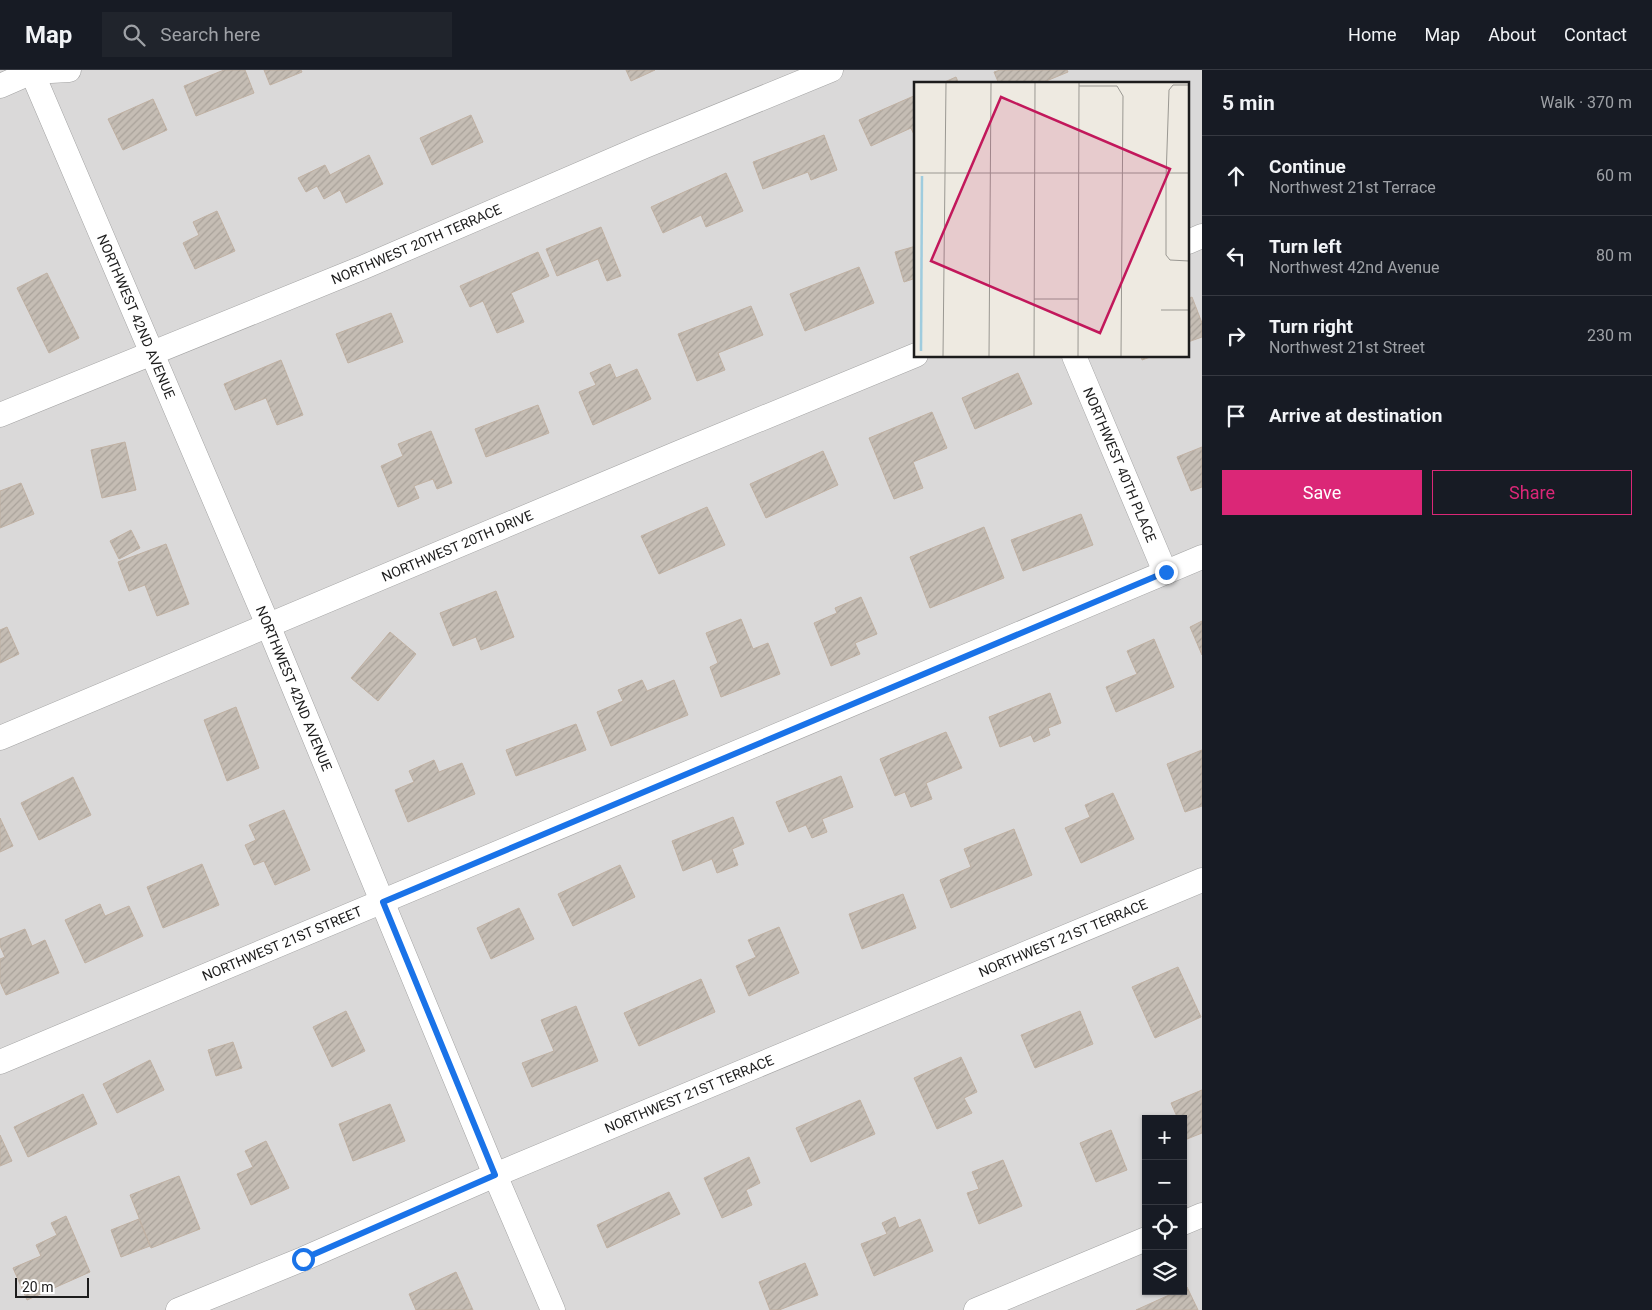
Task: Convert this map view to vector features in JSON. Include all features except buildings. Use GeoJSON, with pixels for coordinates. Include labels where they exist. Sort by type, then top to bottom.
{"type":"FeatureCollection","features":[{"type":"Feature","properties":{"kind":"street"},"geometry":{"type":"LineString","coordinates":[[0,86],[31,71],[69,70]]}},
{"type":"Feature","properties":{"kind":"street","name":"NORTHWEST 20TH TERRACE"},"geometry":{"type":"LineString","coordinates":[[0,415],[364,267],[645,146],[831,70]]}},
{"type":"Feature","properties":{"kind":"street","name":"NORTHWEST 42ND AVENUE"},"geometry":{"type":"LineString","coordinates":[[31,71],[268,625],[495,1175],[553,1310]]}},
{"type":"Feature","properties":{"kind":"street"},"geometry":{"type":"LineString","coordinates":[[1190,241],[1202,236]]}},
{"type":"Feature","properties":{"kind":"street","name":"NORTHWEST 20TH DRIVE"},"geometry":{"type":"LineString","coordinates":[[0,738],[914,356]]}},
{"type":"Feature","properties":{"kind":"street","name":"NORTHWEST 40TH PLACE"},"geometry":{"type":"LineString","coordinates":[[1075,358],[1166,572]]}},
{"type":"Feature","properties":{"kind":"street","name":"NORTHWEST 21ST STREET"},"geometry":{"type":"LineString","coordinates":[[0,1062],[1202,557]]}},
{"type":"Feature","properties":{"kind":"street","name":"NORTHWEST 21ST TERRACE"},"geometry":{"type":"LineString","coordinates":[[178,1310],[303,1259],[495,1175],[1202,880]]}},
{"type":"Feature","properties":{"kind":"street"},"geometry":{"type":"LineString","coordinates":[[1187,1221],[1202,1215]]}},
{"type":"Feature","properties":{"kind":"street"},"geometry":{"type":"LineString","coordinates":[[976,1310],[1142,1241]]}},
{"type":"Feature","properties":{"kind":"shaded area"},"geometry":{"type":"Polygon","coordinates":[[[0,70],[1202,70],[1202,1310],[0,1310],[0,70]]]}},
{"type":"Feature","properties":{"kind":"route"},"geometry":{"type":"LineString","coordinates":[[303,1259],[495,1175],[383,902],[1166,572]]}}]}
